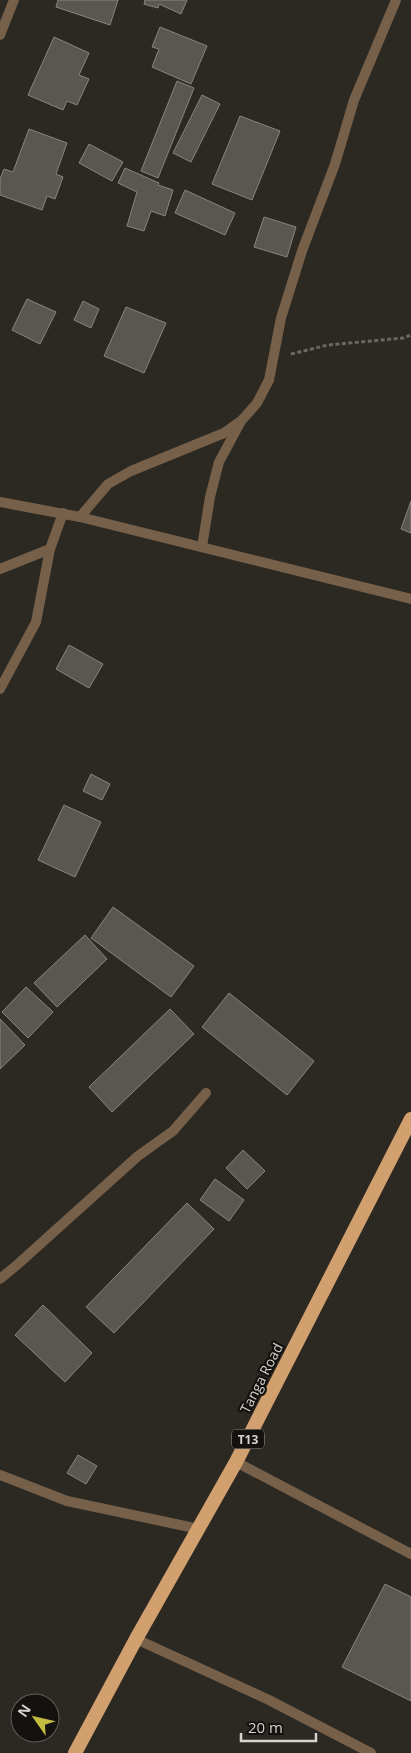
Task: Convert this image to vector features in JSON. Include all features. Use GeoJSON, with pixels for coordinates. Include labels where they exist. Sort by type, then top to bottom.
{"type":"FeatureCollection","features":[{"type":"Feature","properties":{"kind":"highway","name":"Tanga Road"},"geometry":{"type":"LineString","coordinates":[[75,1753],[136,1639],[236,1462],[411,1119]]}},
{"type":"Feature","properties":{"kind":"street"},"geometry":{"type":"LineString","coordinates":[[0,35],[14,0]]}},
{"type":"Feature","properties":{"kind":"street"},"geometry":{"type":"LineString","coordinates":[[202,547],[210,497],[219,462],[242,420],[257,403],[269,380],[281,318],[302,251],[335,164],[354,100],[396,0]]}},
{"type":"Feature","properties":{"kind":"street"},"geometry":{"type":"LineString","coordinates":[[80,517],[108,484],[131,471],[224,433],[242,420]]}},
{"type":"Feature","properties":{"kind":"street"},"geometry":{"type":"LineString","coordinates":[[0,502],[80,517],[411,599]]}},
{"type":"Feature","properties":{"kind":"street"},"geometry":{"type":"LineString","coordinates":[[0,689],[36,622],[50,549],[62,513]]}},
{"type":"Feature","properties":{"kind":"street"},"geometry":{"type":"LineString","coordinates":[[0,569],[50,549]]}},
{"type":"Feature","properties":{"kind":"street"},"geometry":{"type":"LineString","coordinates":[[0,1278],[138,1156],[173,1131],[206,1093]]}},
{"type":"Feature","properties":{"kind":"street"},"geometry":{"type":"LineString","coordinates":[[236,1462],[411,1554]]}},
{"type":"Feature","properties":{"kind":"street"},"geometry":{"type":"LineString","coordinates":[[0,1475],[67,1501],[199,1529]]}},
{"type":"Feature","properties":{"kind":"street"},"geometry":{"type":"LineString","coordinates":[[136,1639],[269,1700],[371,1753]]}},
{"type":"Feature","properties":{"kind":"path"},"geometry":{"type":"LineString","coordinates":[[273,358],[328,346],[403,338],[411,335]]}},
{"type":"Feature","properties":{"kind":"building"},"geometry":{"type":"Polygon","coordinates":[[[58,0],[118,0],[110,25],[56,7],[58,0]]]}},
{"type":"Feature","properties":{"kind":"building"},"geometry":{"type":"Polygon","coordinates":[[[145,0],[187,0],[181,14],[159,4],[158,8],[144,4],[145,0]]]}},
{"type":"Feature","properties":{"kind":"building"},"geometry":{"type":"Polygon","coordinates":[[[160,27],[207,46],[191,84],[152,67],[159,49],[152,47],[160,27]]]}},
{"type":"Feature","properties":{"kind":"building"},"geometry":{"type":"Polygon","coordinates":[[[54,37],[89,53],[79,75],[89,79],[77,105],[67,101],[63,110],[28,95],[54,37]]]}},
{"type":"Feature","properties":{"kind":"building"},"geometry":{"type":"Polygon","coordinates":[[[177,81],[194,88],[158,178],[141,171],[177,81]]]}},
{"type":"Feature","properties":{"kind":"building"},"geometry":{"type":"Polygon","coordinates":[[[202,95],[220,104],[191,162],[173,153],[202,95]]]}},
{"type":"Feature","properties":{"kind":"building"},"geometry":{"type":"Polygon","coordinates":[[[240,116],[280,131],[252,200],[212,184],[240,116]]]}},
{"type":"Feature","properties":{"kind":"building"},"geometry":{"type":"Polygon","coordinates":[[[29,129],[67,143],[56,174],[63,177],[55,199],[47,196],[42,210],[0,195],[0,179],[4,169],[13,172],[29,129]]]}},
{"type":"Feature","properties":{"kind":"building"},"geometry":{"type":"Polygon","coordinates":[[[89,144],[123,162],[112,181],[79,163],[89,144]]]}},
{"type":"Feature","properties":{"kind":"building"},"geometry":{"type":"Polygon","coordinates":[[[125,168],[159,183],[158,185],[173,190],[165,216],[151,211],[144,231],[127,226],[137,192],[118,183],[125,168]]]}},
{"type":"Feature","properties":{"kind":"building"},"geometry":{"type":"Polygon","coordinates":[[[185,190],[235,213],[225,235],[175,213],[185,190]]]}},
{"type":"Feature","properties":{"kind":"building"},"geometry":{"type":"Polygon","coordinates":[[[264,217],[296,227],[287,257],[254,247],[264,217]]]}},
{"type":"Feature","properties":{"kind":"building"},"geometry":{"type":"Polygon","coordinates":[[[27,299],[56,312],[40,344],[12,330],[27,299]]]}},
{"type":"Feature","properties":{"kind":"building"},"geometry":{"type":"Polygon","coordinates":[[[83,301],[99,309],[91,328],[74,320],[83,301]]]}},
{"type":"Feature","properties":{"kind":"building"},"geometry":{"type":"Polygon","coordinates":[[[126,307],[166,323],[144,373],[104,356],[126,307]]]}},
{"type":"Feature","properties":{"kind":"building"},"geometry":{"type":"Polygon","coordinates":[[[411,501],[411,533],[401,529],[411,501]]]}},
{"type":"Feature","properties":{"kind":"building"},"geometry":{"type":"Polygon","coordinates":[[[69,645],[103,664],[89,688],[56,669],[69,645]]]}},
{"type":"Feature","properties":{"kind":"building"},"geometry":{"type":"Polygon","coordinates":[[[91,774],[110,784],[102,800],[83,791],[91,774]]]}},
{"type":"Feature","properties":{"kind":"building"},"geometry":{"type":"Polygon","coordinates":[[[64,805],[101,822],[75,877],[38,860],[64,805]]]}},
{"type":"Feature","properties":{"kind":"building"},"geometry":{"type":"Polygon","coordinates":[[[113,907],[194,966],[171,997],[91,938],[113,907]]]}},
{"type":"Feature","properties":{"kind":"building"},"geometry":{"type":"Polygon","coordinates":[[[85,935],[107,959],[57,1007],[34,983],[85,935]]]}},
{"type":"Feature","properties":{"kind":"building"},"geometry":{"type":"Polygon","coordinates":[[[26,987],[53,1012],[28,1038],[2,1012],[26,987]]]}},
{"type":"Feature","properties":{"kind":"building"},"geometry":{"type":"Polygon","coordinates":[[[229,993],[314,1061],[287,1095],[202,1027],[229,993]]]}},
{"type":"Feature","properties":{"kind":"building"},"geometry":{"type":"Polygon","coordinates":[[[170,1009],[194,1034],[112,1112],[89,1087],[170,1009]]]}},
{"type":"Feature","properties":{"kind":"building"},"geometry":{"type":"Polygon","coordinates":[[[0,1019],[25,1045],[0,1069],[0,1019]]]}},
{"type":"Feature","properties":{"kind":"building"},"geometry":{"type":"Polygon","coordinates":[[[243,1150],[265,1171],[247,1189],[226,1168],[243,1150]]]}},
{"type":"Feature","properties":{"kind":"building"},"geometry":{"type":"Polygon","coordinates":[[[215,1179],[244,1200],[229,1221],[200,1200],[215,1179]]]}},
{"type":"Feature","properties":{"kind":"building"},"geometry":{"type":"Polygon","coordinates":[[[187,1203],[214,1229],[114,1333],[86,1307],[187,1203]]]}},
{"type":"Feature","properties":{"kind":"building"},"geometry":{"type":"Polygon","coordinates":[[[43,1305],[92,1353],[65,1382],[15,1335],[43,1305]]]}},
{"type":"Feature","properties":{"kind":"building"},"geometry":{"type":"Polygon","coordinates":[[[78,1455],[97,1466],[86,1484],[67,1473],[78,1455]]]}},
{"type":"Feature","properties":{"kind":"building"},"geometry":{"type":"Polygon","coordinates":[[[385,1584],[411,1597],[411,1701],[342,1667],[385,1584]]]}}]}
